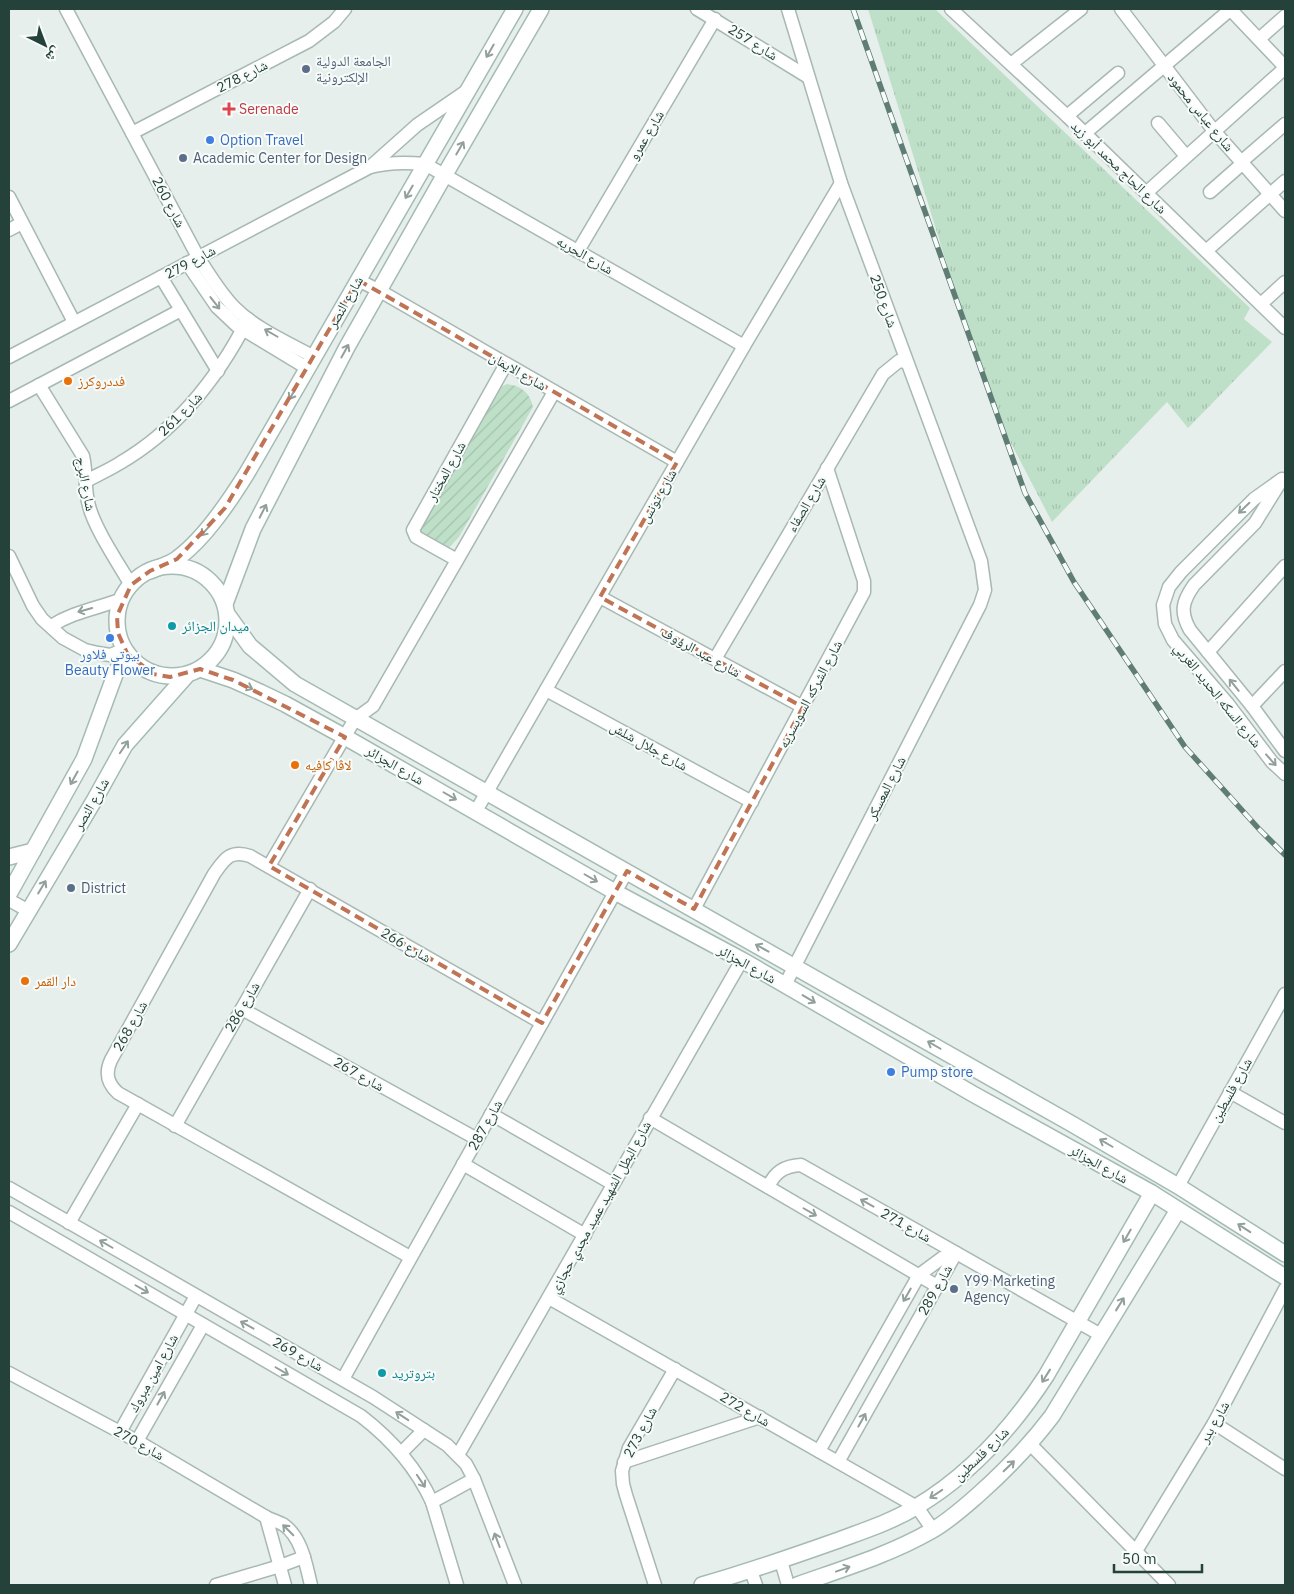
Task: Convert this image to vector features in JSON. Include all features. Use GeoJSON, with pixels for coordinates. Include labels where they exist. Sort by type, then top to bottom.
{"type":"FeatureCollection","features":[{"type":"Feature","properties":{"kind":"street","name":"شارع 278"},"geometry":{"type":"LineString","coordinates":[[132,132],[308,41],[328,27],[345,9]]}},
{"type":"Feature","properties":{"kind":"street","name":"شارع النصر"},"geometry":{"type":"LineString","coordinates":[[150,571],[177,559],[202,535],[225,508],[515,9]]}},
{"type":"Feature","properties":{"kind":"street","name":"شارع النصر"},"geometry":{"type":"LineString","coordinates":[[226,609],[253,529],[347,347],[541,9]]}},
{"type":"Feature","properties":{"kind":"street","name":"شارع 257"},"geometry":{"type":"LineString","coordinates":[[696,9],[808,77]]}},
{"type":"Feature","properties":{"kind":"street","name":"شارع 250"},"geometry":{"type":"LineString","coordinates":[[788,9],[841,183],[906,362],[982,561],[985,590]]}},
{"type":"Feature","properties":{"kind":"street","name":"شارع الحاج محمد أبو زيد"},"geometry":{"type":"LineString","coordinates":[[951,9],[1067,116],[1285,328]]}},
{"type":"Feature","properties":{"kind":"street"},"geometry":{"type":"LineString","coordinates":[[1011,64],[1081,9]]}},
{"type":"Feature","properties":{"kind":"street","name":"شارع عباس محمود"},"geometry":{"type":"LineString","coordinates":[[1121,9],[1214,131],[1285,211]]}},
{"type":"Feature","properties":{"kind":"street"},"geometry":{"type":"LineString","coordinates":[[1084,134],[1231,9],[1285,68],[1146,193]]}},
{"type":"Feature","properties":{"kind":"street","name":"شارع 260"},"geometry":{"type":"LineString","coordinates":[[69,10],[132,132],[193,260],[245,324],[311,363]]}},
{"type":"Feature","properties":{"kind":"street"},"geometry":{"type":"LineString","coordinates":[[1259,40],[1285,16]]}},
{"type":"Feature","properties":{"kind":"street","name":"شارع عمرو"},"geometry":{"type":"LineString","coordinates":[[578,251],[715,19]]}},
{"type":"Feature","properties":{"kind":"street"},"geometry":{"type":"LineString","coordinates":[[1067,116],[1118,73]]}},
{"type":"Feature","properties":{"kind":"street","name":"شارع 279"},"geometry":{"type":"LineString","coordinates":[[9,357],[370,167],[417,125],[468,90]]}},
{"type":"Feature","properties":{"kind":"street"},"geometry":{"type":"LineString","coordinates":[[1158,123],[1186,156]]}},
{"type":"Feature","properties":{"kind":"street"},"geometry":{"type":"LineString","coordinates":[[1210,192],[1285,124]]}},
{"type":"Feature","properties":{"kind":"street","name":"شارع 279"},"geometry":{"type":"LineString","coordinates":[[370,167],[388,163],[407,162],[425,164]]}},
{"type":"Feature","properties":{"kind":"street","name":"شارع الحريه"},"geometry":{"type":"LineString","coordinates":[[425,164],[744,346]]}},
{"type":"Feature","properties":{"kind":"street"},"geometry":{"type":"LineString","coordinates":[[1206,251],[1285,181]]}},
{"type":"Feature","properties":{"kind":"street","name":"شارع تونس"},"geometry":{"type":"LineString","coordinates":[[476,811],[744,346],[841,183]]}},
{"type":"Feature","properties":{"kind":"street"},"geometry":{"type":"LineString","coordinates":[[9,197],[74,322]]}},
{"type":"Feature","properties":{"kind":"street"},"geometry":{"type":"LineString","coordinates":[[9,230],[22,223]]}},
{"type":"Feature","properties":{"kind":"street"},"geometry":{"type":"LineString","coordinates":[[161,277],[218,371]]}},
{"type":"Feature","properties":{"kind":"street","name":"شارع الايمان"},"geometry":{"type":"LineString","coordinates":[[358,280],[677,462]]}},
{"type":"Feature","properties":{"kind":"street"},"geometry":{"type":"LineString","coordinates":[[1261,304],[1285,282]]}},
{"type":"Feature","properties":{"kind":"street"},"geometry":{"type":"LineString","coordinates":[[9,401],[180,310]]}},
{"type":"Feature","properties":{"kind":"street","name":"شارع 261"},"geometry":{"type":"LineString","coordinates":[[86,481],[119,464],[153,441],[183,413],[218,371],[245,324]]}},
{"type":"Feature","properties":{"kind":"street","name":"شارع الصفاء"},"geometry":{"type":"LineString","coordinates":[[715,659],[882,374],[898,361],[906,362]]}},
{"type":"Feature","properties":{"kind":"street","name":"شارع المختار"},"geometry":{"type":"LineString","coordinates":[[457,560],[416,537],[413,530],[506,364]]}},
{"type":"Feature","properties":{"kind":"street","name":"شارع البرج"},"geometry":{"type":"LineString","coordinates":[[39,385],[82,456],[86,468],[86,492],[92,516],[130,585]]}},
{"type":"Feature","properties":{"kind":"street"},"geometry":{"type":"LineString","coordinates":[[269,866],[355,719],[373,706],[554,392]]}},
{"type":"Feature","properties":{"kind":"street","name":"شارع الشركه السويسريه"},"geometry":{"type":"LineString","coordinates":[[694,909],[864,592],[864,581],[827,468]]}},
{"type":"Feature","properties":{"kind":"street","name":"شارع السكه الحديد الغربي"},"geometry":{"type":"LineString","coordinates":[[1283,744],[1190,630],[1184,619],[1183,607],[1187,595],[1254,523],[1284,477]]}},
{"type":"Feature","properties":{"kind":"street","name":"شارع السكه الحديد الغربي"},"geometry":{"type":"LineString","coordinates":[[1284,477],[1254,499],[1180,572],[1169,587],[1163,605],[1165,624],[1173,640],[1228,704],[1272,762],[1285,774]]}},
{"type":"Feature","properties":{"kind":"street"},"geometry":{"type":"LineString","coordinates":[[9,556],[33,606],[42,619],[63,638],[85,650],[110,655],[125,651]]}},
{"type":"Feature","properties":{"kind":"street"},"geometry":{"type":"LineString","coordinates":[[164,566],[180,566],[195,571],[208,579],[218,590],[226,609],[226,634],[219,651],[210,661],[194,672],[170,677],[153,674],[138,665],[125,651],[118,633],[117,616],[122,599],[130,585],[139,577],[164,566]]}},
{"type":"Feature","properties":{"kind":"street"},"geometry":{"type":"LineString","coordinates":[[1208,652],[1285,566]]}},
{"type":"Feature","properties":{"kind":"street","name":"شارع المعسكر"},"geometry":{"type":"LineString","coordinates":[[785,985],[977,612],[985,590]]}},
{"type":"Feature","properties":{"kind":"street","name":"شارع عبد الرؤوف"},"geometry":{"type":"LineString","coordinates":[[600,597],[803,707]]}},
{"type":"Feature","properties":{"kind":"street"},"geometry":{"type":"LineString","coordinates":[[51,626],[78,612],[122,599]]}},
{"type":"Feature","properties":{"kind":"street","name":"شارع الجزائر"},"geometry":{"type":"LineString","coordinates":[[226,609],[250,646],[295,684],[961,1060],[1178,1186],[1285,1254]]}},
{"type":"Feature","properties":{"kind":"street","name":"شارع النصر"},"geometry":{"type":"LineString","coordinates":[[9,894],[84,759],[125,651]]}},
{"type":"Feature","properties":{"kind":"street"},"geometry":{"type":"LineString","coordinates":[[1252,706],[1285,671]]}},
{"type":"Feature","properties":{"kind":"street","name":"شارع النصر"},"geometry":{"type":"LineString","coordinates":[[9,944],[125,745],[194,672]]}},
{"type":"Feature","properties":{"kind":"street","name":"شارع الجزائر"},"geometry":{"type":"LineString","coordinates":[[194,672],[233,680],[286,704],[615,892],[742,960],[838,1017],[1152,1193],[1285,1276]]}},
{"type":"Feature","properties":{"kind":"street","name":"شارع جلال شلش"},"geometry":{"type":"LineString","coordinates":[[546,690],[752,802]]}},
{"type":"Feature","properties":{"kind":"street"},"geometry":{"type":"LineString","coordinates":[[9,857],[33,850]]}},
{"type":"Feature","properties":{"kind":"street","name":"شارع 268"},"geometry":{"type":"LineString","coordinates":[[269,866],[241,853],[224,859],[115,1052],[108,1067],[109,1082],[118,1093],[410,1257]]}},
{"type":"Feature","properties":{"kind":"street","name":"شارع 266"},"geometry":{"type":"LineString","coordinates":[[269,866],[542,1023]]}},
{"type":"Feature","properties":{"kind":"street","name":"شارع 287"},"geometry":{"type":"LineString","coordinates":[[342,1379],[627,871]]}},
{"type":"Feature","properties":{"kind":"street","name":"شارع 286"},"geometry":{"type":"LineString","coordinates":[[176,1126],[310,890]]}},
{"type":"Feature","properties":{"kind":"street"},"geometry":{"type":"LineString","coordinates":[[9,900],[28,910]]}},
{"type":"Feature","properties":{"kind":"street","name":"شارع البطل الشهيد عميد مجدي حجازي"},"geometry":{"type":"LineString","coordinates":[[458,1455],[742,960]]}},
{"type":"Feature","properties":{"kind":"street","name":"شارع فلسطين"},"geometry":{"type":"LineString","coordinates":[[1178,1186],[1285,994]]}},
{"type":"Feature","properties":{"kind":"street"},"geometry":{"type":"LineString","coordinates":[[838,1017],[848,997]]}},
{"type":"Feature","properties":{"kind":"street","name":"شارع 267"},"geometry":{"type":"LineString","coordinates":[[242,1009],[477,1139]]}},
{"type":"Feature","properties":{"kind":"street"},"geometry":{"type":"LineString","coordinates":[[949,1080],[961,1060]]}},
{"type":"Feature","properties":{"kind":"street"},"geometry":{"type":"LineString","coordinates":[[1230,1092],[1285,1123]]}},
{"type":"Feature","properties":{"kind":"street"},"geometry":{"type":"LineString","coordinates":[[69,1223],[138,1104]]}},
{"type":"Feature","properties":{"kind":"street"},"geometry":{"type":"LineString","coordinates":[[491,1114],[613,1184]]}},
{"type":"Feature","properties":{"kind":"street"},"geometry":{"type":"LineString","coordinates":[[650,1118],[937,1286]]}},
{"type":"Feature","properties":{"kind":"street"},"geometry":{"type":"LineString","coordinates":[[463,1164],[584,1235]]}},
{"type":"Feature","properties":{"kind":"street","name":"شارع 271"},"geometry":{"type":"LineString","coordinates":[[768,1187],[773,1177],[781,1170],[790,1166],[801,1166],[1101,1335]]}},
{"type":"Feature","properties":{"kind":"street","name":"شارع 269"},"geometry":{"type":"LineString","coordinates":[[9,1188],[342,1379],[442,1441],[466,1464],[474,1479],[515,1585]]}},
{"type":"Feature","properties":{"kind":"street","name":"شارع فلسطين"},"geometry":{"type":"LineString","coordinates":[[702,1585],[781,1560],[877,1526],[916,1507],[942,1490],[970,1467],[1005,1432],[1030,1401],[1152,1193]]}},
{"type":"Feature","properties":{"kind":"street","name":"شارع فلسطين"},"geometry":{"type":"LineString","coordinates":[[797,1585],[887,1553],[933,1530],[989,1485],[1030,1444],[1052,1416],[1178,1210]]}},
{"type":"Feature","properties":{"kind":"street","name":"شارع 269"},"geometry":{"type":"LineString","coordinates":[[9,1212],[361,1416],[384,1434],[401,1453],[427,1490],[457,1585]]}},
{"type":"Feature","properties":{"kind":"street","name":"شارع 289"},"geometry":{"type":"LineString","coordinates":[[818,1451],[919,1275],[942,1258],[956,1253]]}},
{"type":"Feature","properties":{"kind":"street","name":"شارع 289"},"geometry":{"type":"LineString","coordinates":[[838,1462],[956,1253]]}},
{"type":"Feature","properties":{"kind":"street","name":"شارع بدر"},"geometry":{"type":"LineString","coordinates":[[1136,1551],[1214,1423],[1285,1289]]}},
{"type":"Feature","properties":{"kind":"street","name":"شارع امين مبروك"},"geometry":{"type":"LineString","coordinates":[[120,1432],[196,1296]]}},
{"type":"Feature","properties":{"kind":"street","name":"شارع 272"},"geometry":{"type":"LineString","coordinates":[[549,1298],[916,1507],[933,1530]]}},
{"type":"Feature","properties":{"kind":"street","name":"شارع امين مبروك"},"geometry":{"type":"LineString","coordinates":[[137,1441],[203,1325]]}},
{"type":"Feature","properties":{"kind":"street","name":"شارع 273"},"geometry":{"type":"LineString","coordinates":[[655,1585],[623,1484],[624,1462],[629,1448],[675,1369]]}},
{"type":"Feature","properties":{"kind":"street","name":"شارع 270"},"geometry":{"type":"LineString","coordinates":[[9,1373],[137,1441],[266,1518],[283,1524],[293,1534],[304,1557],[312,1585]]}},
{"type":"Feature","properties":{"kind":"street"},"geometry":{"type":"LineString","coordinates":[[624,1462],[760,1417]]}},
{"type":"Feature","properties":{"kind":"street"},"geometry":{"type":"LineString","coordinates":[[1214,1423],[1285,1469]]}},
{"type":"Feature","properties":{"kind":"street"},"geometry":{"type":"LineString","coordinates":[[401,1453],[424,1430]]}},
{"type":"Feature","properties":{"kind":"street"},"geometry":{"type":"LineString","coordinates":[[1030,1444],[1169,1585]]}},
{"type":"Feature","properties":{"kind":"street"},"geometry":{"type":"LineString","coordinates":[[970,1467],[989,1485]]}},
{"type":"Feature","properties":{"kind":"street"},"geometry":{"type":"LineString","coordinates":[[432,1502],[474,1479]]}},
{"type":"Feature","properties":{"kind":"street"},"geometry":{"type":"LineString","coordinates":[[266,1518],[285,1585]]}},
{"type":"Feature","properties":{"kind":"street"},"geometry":{"type":"LineString","coordinates":[[216,1585],[304,1557]]}},
{"type":"Feature","properties":{"kind":"street"},"geometry":{"type":"LineString","coordinates":[[781,1560],[788,1585]]}},
{"type":"Feature","properties":{"kind":"street"},"geometry":{"type":"LineString","coordinates":[[751,1570],[756,1585]]}},
{"type":"Feature","properties":{"kind":"highlighted area"},"geometry":{"type":"Polygon","coordinates":[[[358,280],[677,462],[600,597],[803,707],[694,909],[627,871],[542,1023],[269,866],[345,737],[233,680],[200,669],[170,677],[153,674],[127,653],[118,633],[117,616],[131,585],[150,571],[177,559],[225,508],[358,280]]]}},
{"type":"Feature","properties":{"kind":"green space"},"geometry":{"type":"Polygon","coordinates":[[[868,9],[935,9],[1250,308],[1244,319],[1272,342],[1188,428],[1167,402],[1052,522],[989,401],[868,9]]]}},
{"type":"Feature","properties":{"kind":"green space"},"geometry":{"type":"Polygon","coordinates":[[[507,384],[521,388],[530,398],[533,407],[459,537],[448,549],[419,535],[418,527],[497,389],[507,384]]]}},
{"type":"Feature","properties":{"kind":"railway"},"geometry":{"type":"LineString","coordinates":[[853,9],[1025,493],[1074,582],[1185,747],[1285,855]]}},
{"type":"Feature","properties":{"kind":"place","name":"الجامعة الدولية الإلكترونية"},"geometry":{"type":"Point","coordinates":[306,69]}},
{"type":"Feature","properties":{"kind":"place","name":"Serenade"},"geometry":{"type":"Point","coordinates":[229,109]}},
{"type":"Feature","properties":{"kind":"place","name":"Option Travel"},"geometry":{"type":"Point","coordinates":[210,140]}},
{"type":"Feature","properties":{"kind":"place","name":"Academic Center for Design"},"geometry":{"type":"Point","coordinates":[183,158]}},
{"type":"Feature","properties":{"kind":"place","name":"فددروكرز"},"geometry":{"type":"Point","coordinates":[68,381]}},
{"type":"Feature","properties":{"kind":"place","name":"ميدان الجزائر"},"geometry":{"type":"Point","coordinates":[172,626]}},
{"type":"Feature","properties":{"kind":"place","name":"بيوتى فلاور Beauty Flower"},"geometry":{"type":"Point","coordinates":[110,638]}},
{"type":"Feature","properties":{"kind":"place","name":"لاڤا كافيه"},"geometry":{"type":"Point","coordinates":[295,765]}},
{"type":"Feature","properties":{"kind":"place","name":"District"},"geometry":{"type":"Point","coordinates":[71,888]}},
{"type":"Feature","properties":{"kind":"place","name":"دار القمر"},"geometry":{"type":"Point","coordinates":[25,981]}},
{"type":"Feature","properties":{"kind":"place","name":"Pump store"},"geometry":{"type":"Point","coordinates":[891,1072]}},
{"type":"Feature","properties":{"kind":"place","name":"Y99 Marketing Agency"},"geometry":{"type":"Point","coordinates":[954,1289]}},
{"type":"Feature","properties":{"kind":"place","name":"بتروتريد"},"geometry":{"type":"Point","coordinates":[382,1373]}}]}
